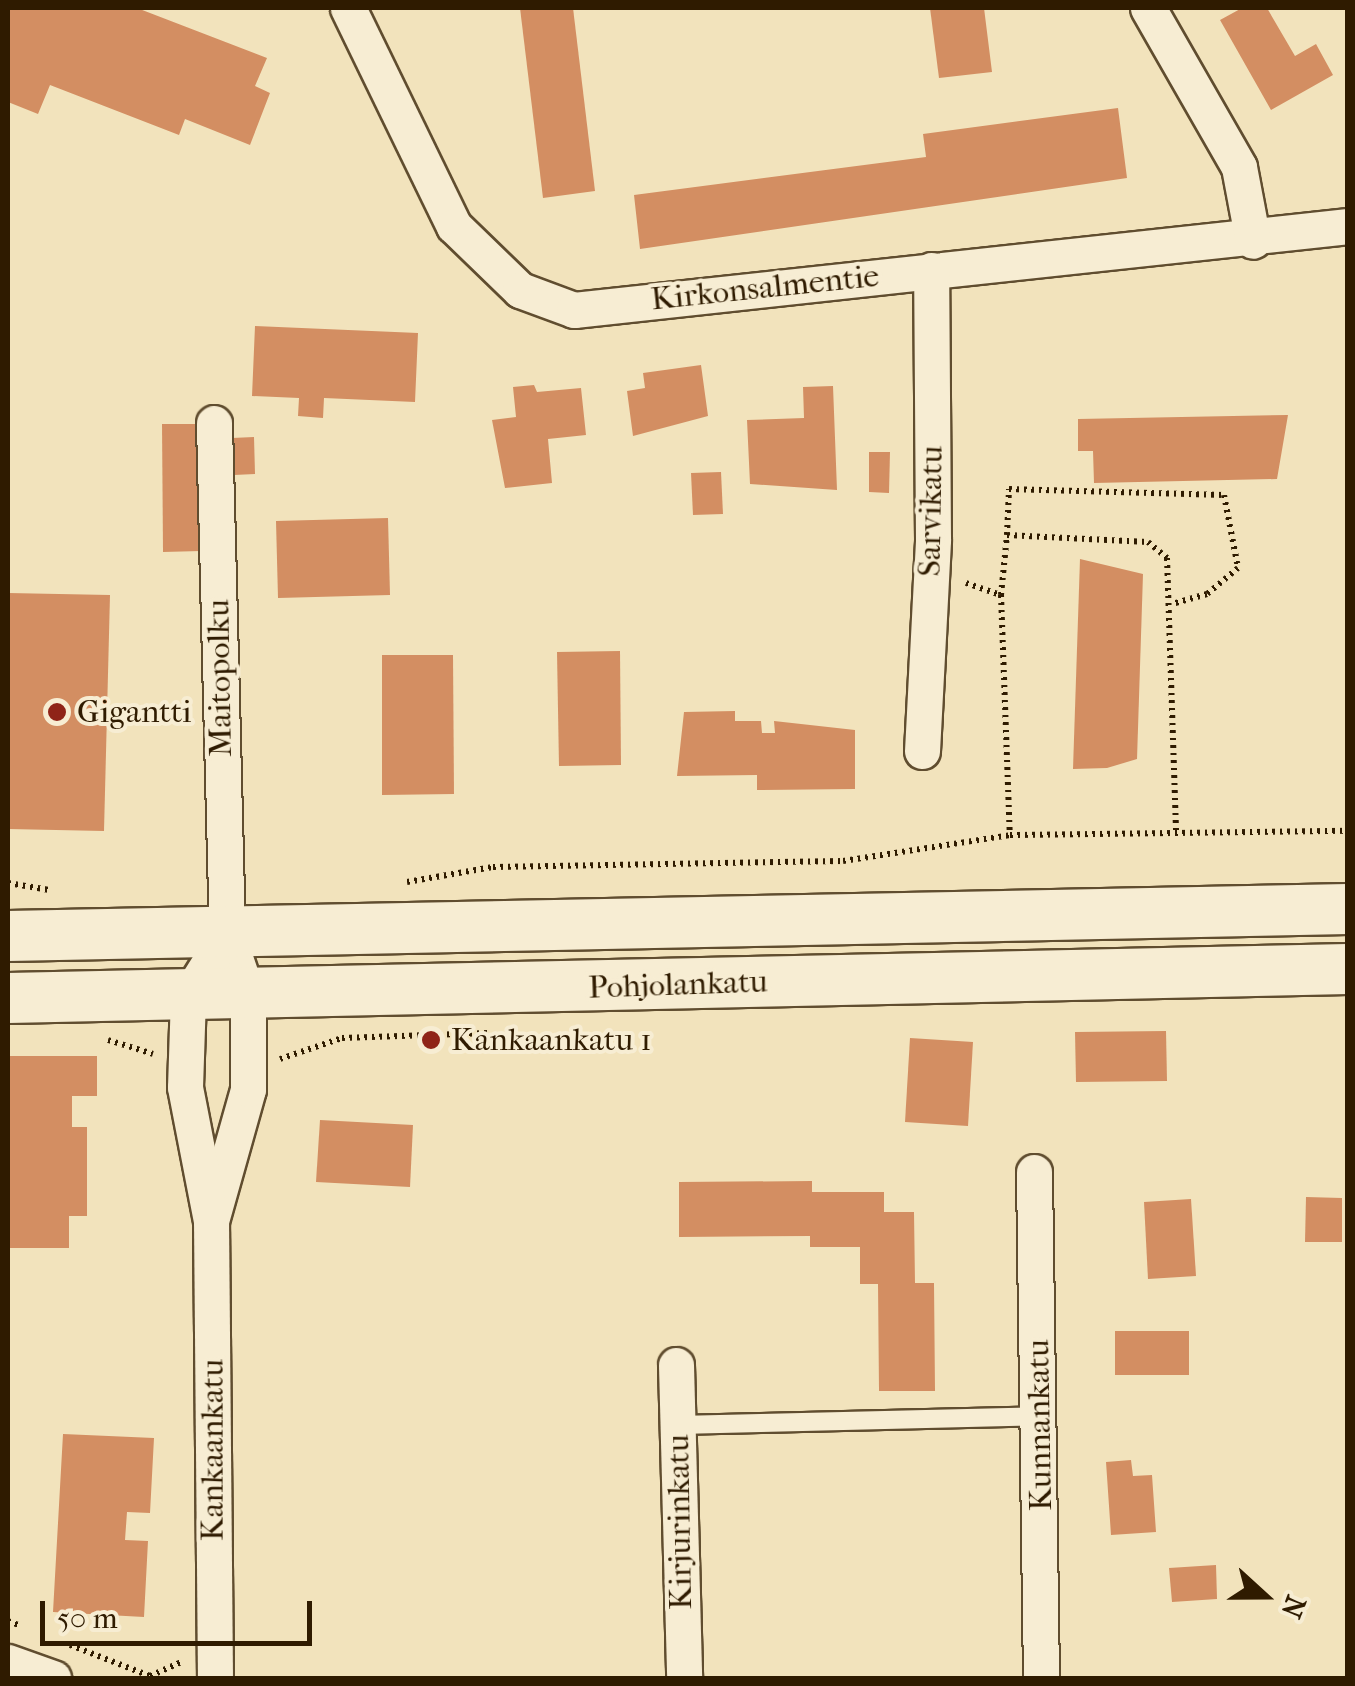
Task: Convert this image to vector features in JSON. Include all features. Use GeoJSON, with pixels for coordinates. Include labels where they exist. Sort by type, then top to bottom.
{"type":"FeatureCollection","features":[{"type":"Feature","properties":{"kind":"main road","name":"Pohjolankatu"},"geometry":{"type":"LineString","coordinates":[[8,936],[1348,909]]}},
{"type":"Feature","properties":{"kind":"main road","name":"Pohjolankatu"},"geometry":{"type":"LineString","coordinates":[[8,998],[248,996],[1348,969]]}},
{"type":"Feature","properties":{"kind":"street","name":"Kirkonsalmentie"},"geometry":{"type":"LineString","coordinates":[[348,8],[454,226],[520,290],[574,310],[930,270],[1253,241],[1348,226]]}},
{"type":"Feature","properties":{"kind":"street"},"geometry":{"type":"LineString","coordinates":[[1148,8],[1239,166],[1253,241]]}},
{"type":"Feature","properties":{"kind":"street","name":"Sarvikatu"},"geometry":{"type":"LineString","coordinates":[[922,752],[932,570],[930,270]]}},
{"type":"Feature","properties":{"kind":"street","name":"Maitopolku"},"geometry":{"type":"LineString","coordinates":[[214,423],[227,934]]}},
{"type":"Feature","properties":{"kind":"street"},"geometry":{"type":"LineString","coordinates":[[188,996],[227,934]]}},
{"type":"Feature","properties":{"kind":"street","name":"Kankaankatu"},"geometry":{"type":"LineString","coordinates":[[211,1222],[248,1089],[248,996],[227,934]]}},
{"type":"Feature","properties":{"kind":"street","name":"Kankaankatu"},"geometry":{"type":"LineString","coordinates":[[188,996],[185,1087],[211,1222],[215,1676]]}},
{"type":"Feature","properties":{"kind":"street","name":"Kunnankatu"},"geometry":{"type":"LineString","coordinates":[[1034,1172],[1042,1416],[1042,1678]]}},
{"type":"Feature","properties":{"kind":"street","name":"Kirjurinkatu"},"geometry":{"type":"LineString","coordinates":[[676,1364],[684,1678]]}},
{"type":"Feature","properties":{"kind":"street"},"geometry":{"type":"LineString","coordinates":[[8,1662],[52,1678]]}},
{"type":"Feature","properties":{"kind":"lane"},"geometry":{"type":"LineString","coordinates":[[677,1425],[1042,1416]]}},
{"type":"Feature","properties":{"kind":"path"},"geometry":{"type":"LineString","coordinates":[[1010,835],[1001,595],[1008,489],[1224,495],[1238,568],[1206,594],[1174,604]]}},
{"type":"Feature","properties":{"kind":"path"},"geometry":{"type":"LineString","coordinates":[[1006,535],[1148,542],[1167,558],[1174,604],[1176,832]]}},
{"type":"Feature","properties":{"kind":"path"},"geometry":{"type":"LineString","coordinates":[[932,570],[1001,595]]}},
{"type":"Feature","properties":{"kind":"path"},"geometry":{"type":"LineString","coordinates":[[397,884],[492,867],[842,861],[1010,835],[1348,832]]}},
{"type":"Feature","properties":{"kind":"path"},"geometry":{"type":"LineString","coordinates":[[8,1621],[43,1635]]}},
{"type":"Feature","properties":{"kind":"path"},"geometry":{"type":"LineString","coordinates":[[61,1642],[150,1677],[176,1660],[215,1676]]}},
{"type":"Feature","properties":{"kind":"building"},"geometry":{"type":"Polygon","coordinates":[[[8,8],[137,8],[267,58],[255,86],[270,93],[250,145],[185,119],[179,135],[50,85],[38,114],[8,102],[8,8]]]}},
{"type":"Feature","properties":{"kind":"building"},"geometry":{"type":"Polygon","coordinates":[[[520,8],[573,8],[595,191],[543,198],[520,8]]]}},
{"type":"Feature","properties":{"kind":"building"},"geometry":{"type":"Polygon","coordinates":[[[930,8],[984,8],[992,72],[939,78],[930,8]]]}},
{"type":"Feature","properties":{"kind":"building"},"geometry":{"type":"Polygon","coordinates":[[[1242,8],[1267,8],[1295,56],[1316,44],[1333,75],[1271,110],[1220,20],[1242,8]]]}},
{"type":"Feature","properties":{"kind":"building"},"geometry":{"type":"Polygon","coordinates":[[[1118,108],[1127,178],[640,249],[634,195],[926,157],[923,134],[1118,108]]]}},
{"type":"Feature","properties":{"kind":"building"},"geometry":{"type":"Polygon","coordinates":[[[255,326],[418,333],[415,402],[324,398],[323,418],[298,416],[299,398],[252,396],[255,326]]]}},
{"type":"Feature","properties":{"kind":"building"},"geometry":{"type":"Polygon","coordinates":[[[701,365],[708,416],[633,436],[627,391],[645,388],[643,373],[701,365]]]}},
{"type":"Feature","properties":{"kind":"building"},"geometry":{"type":"Polygon","coordinates":[[[534,385],[537,392],[581,388],[586,435],[548,439],[552,483],[505,488],[492,420],[516,417],[513,387],[534,385]]]}},
{"type":"Feature","properties":{"kind":"building"},"geometry":{"type":"Polygon","coordinates":[[[833,386],[837,490],[750,484],[747,420],[804,418],[803,387],[833,386]]]}},
{"type":"Feature","properties":{"kind":"building"},"geometry":{"type":"Polygon","coordinates":[[[1288,415],[1277,479],[1094,483],[1093,451],[1078,451],[1078,419],[1288,415]]]}},
{"type":"Feature","properties":{"kind":"building"},"geometry":{"type":"Polygon","coordinates":[[[162,424],[200,424],[201,551],[163,552],[162,424]]]}},
{"type":"Feature","properties":{"kind":"building"},"geometry":{"type":"Polygon","coordinates":[[[254,437],[255,474],[234,475],[232,438],[254,437]]]}},
{"type":"Feature","properties":{"kind":"building"},"geometry":{"type":"Polygon","coordinates":[[[869,452],[890,452],[889,493],[869,492],[869,452]]]}},
{"type":"Feature","properties":{"kind":"building"},"geometry":{"type":"Polygon","coordinates":[[[721,472],[723,514],[693,515],[691,473],[721,472]]]}},
{"type":"Feature","properties":{"kind":"building"},"geometry":{"type":"Polygon","coordinates":[[[388,518],[390,595],[278,598],[276,521],[388,518]]]}},
{"type":"Feature","properties":{"kind":"building"},"geometry":{"type":"Polygon","coordinates":[[[1080,559],[1143,574],[1137,759],[1107,768],[1073,769],[1080,559]]]}},
{"type":"Feature","properties":{"kind":"building","name":"Gigantti"},"geometry":{"type":"Polygon","coordinates":[[[8,593],[110,595],[104,831],[8,829],[8,593]]]}},
{"type":"Feature","properties":{"kind":"building"},"geometry":{"type":"Polygon","coordinates":[[[620,651],[621,765],[559,766],[557,652],[620,651]]]}},
{"type":"Feature","properties":{"kind":"building"},"geometry":{"type":"Polygon","coordinates":[[[382,655],[453,655],[454,794],[382,795],[382,655]]]}},
{"type":"Feature","properties":{"kind":"building"},"geometry":{"type":"Polygon","coordinates":[[[735,711],[735,721],[761,721],[762,733],[775,733],[774,721],[855,730],[855,789],[757,790],[757,775],[677,776],[684,712],[735,711]]]}},
{"type":"Feature","properties":{"kind":"building"},"geometry":{"type":"Polygon","coordinates":[[[1166,1031],[1167,1081],[1076,1082],[1075,1032],[1166,1031]]]}},
{"type":"Feature","properties":{"kind":"building"},"geometry":{"type":"Polygon","coordinates":[[[910,1038],[973,1042],[968,1126],[905,1122],[910,1038]]]}},
{"type":"Feature","properties":{"kind":"building"},"geometry":{"type":"Polygon","coordinates":[[[8,1056],[97,1056],[97,1096],[72,1096],[72,1127],[87,1127],[87,1216],[69,1216],[69,1248],[8,1248],[8,1056]]]}},
{"type":"Feature","properties":{"kind":"building"},"geometry":{"type":"Polygon","coordinates":[[[320,1120],[413,1125],[410,1187],[316,1182],[320,1120]]]}},
{"type":"Feature","properties":{"kind":"building"},"geometry":{"type":"Polygon","coordinates":[[[812,1181],[812,1192],[884,1192],[884,1212],[914,1212],[915,1283],[934,1283],[935,1391],[879,1391],[878,1284],[860,1284],[860,1247],[810,1247],[810,1236],[679,1237],[679,1182],[812,1181]]]}},
{"type":"Feature","properties":{"kind":"building"},"geometry":{"type":"Polygon","coordinates":[[[1306,1197],[1342,1198],[1342,1242],[1305,1242],[1306,1197]]]}},
{"type":"Feature","properties":{"kind":"building"},"geometry":{"type":"Polygon","coordinates":[[[1191,1199],[1196,1276],[1148,1279],[1144,1202],[1191,1199]]]}},
{"type":"Feature","properties":{"kind":"building"},"geometry":{"type":"Polygon","coordinates":[[[1115,1331],[1189,1331],[1189,1375],[1115,1375],[1115,1331]]]}},
{"type":"Feature","properties":{"kind":"building"},"geometry":{"type":"Polygon","coordinates":[[[63,1434],[154,1438],[150,1513],[127,1512],[125,1540],[148,1541],[144,1617],[53,1612],[63,1434]]]}},
{"type":"Feature","properties":{"kind":"building"},"geometry":{"type":"Polygon","coordinates":[[[1131,1460],[1133,1476],[1152,1475],[1156,1532],[1111,1535],[1106,1462],[1131,1460]]]}},
{"type":"Feature","properties":{"kind":"building"},"geometry":{"type":"Polygon","coordinates":[[[1216,1565],[1217,1599],[1172,1602],[1169,1568],[1216,1565]]]}},
{"type":"Feature","properties":{"kind":"place","name":"Gigantti"},"geometry":{"type":"Point","coordinates":[57,712]}},
{"type":"Feature","properties":{"kind":"place","name":"Kankaankatu 1"},"geometry":{"type":"Point","coordinates":[431,1040]}}]}
